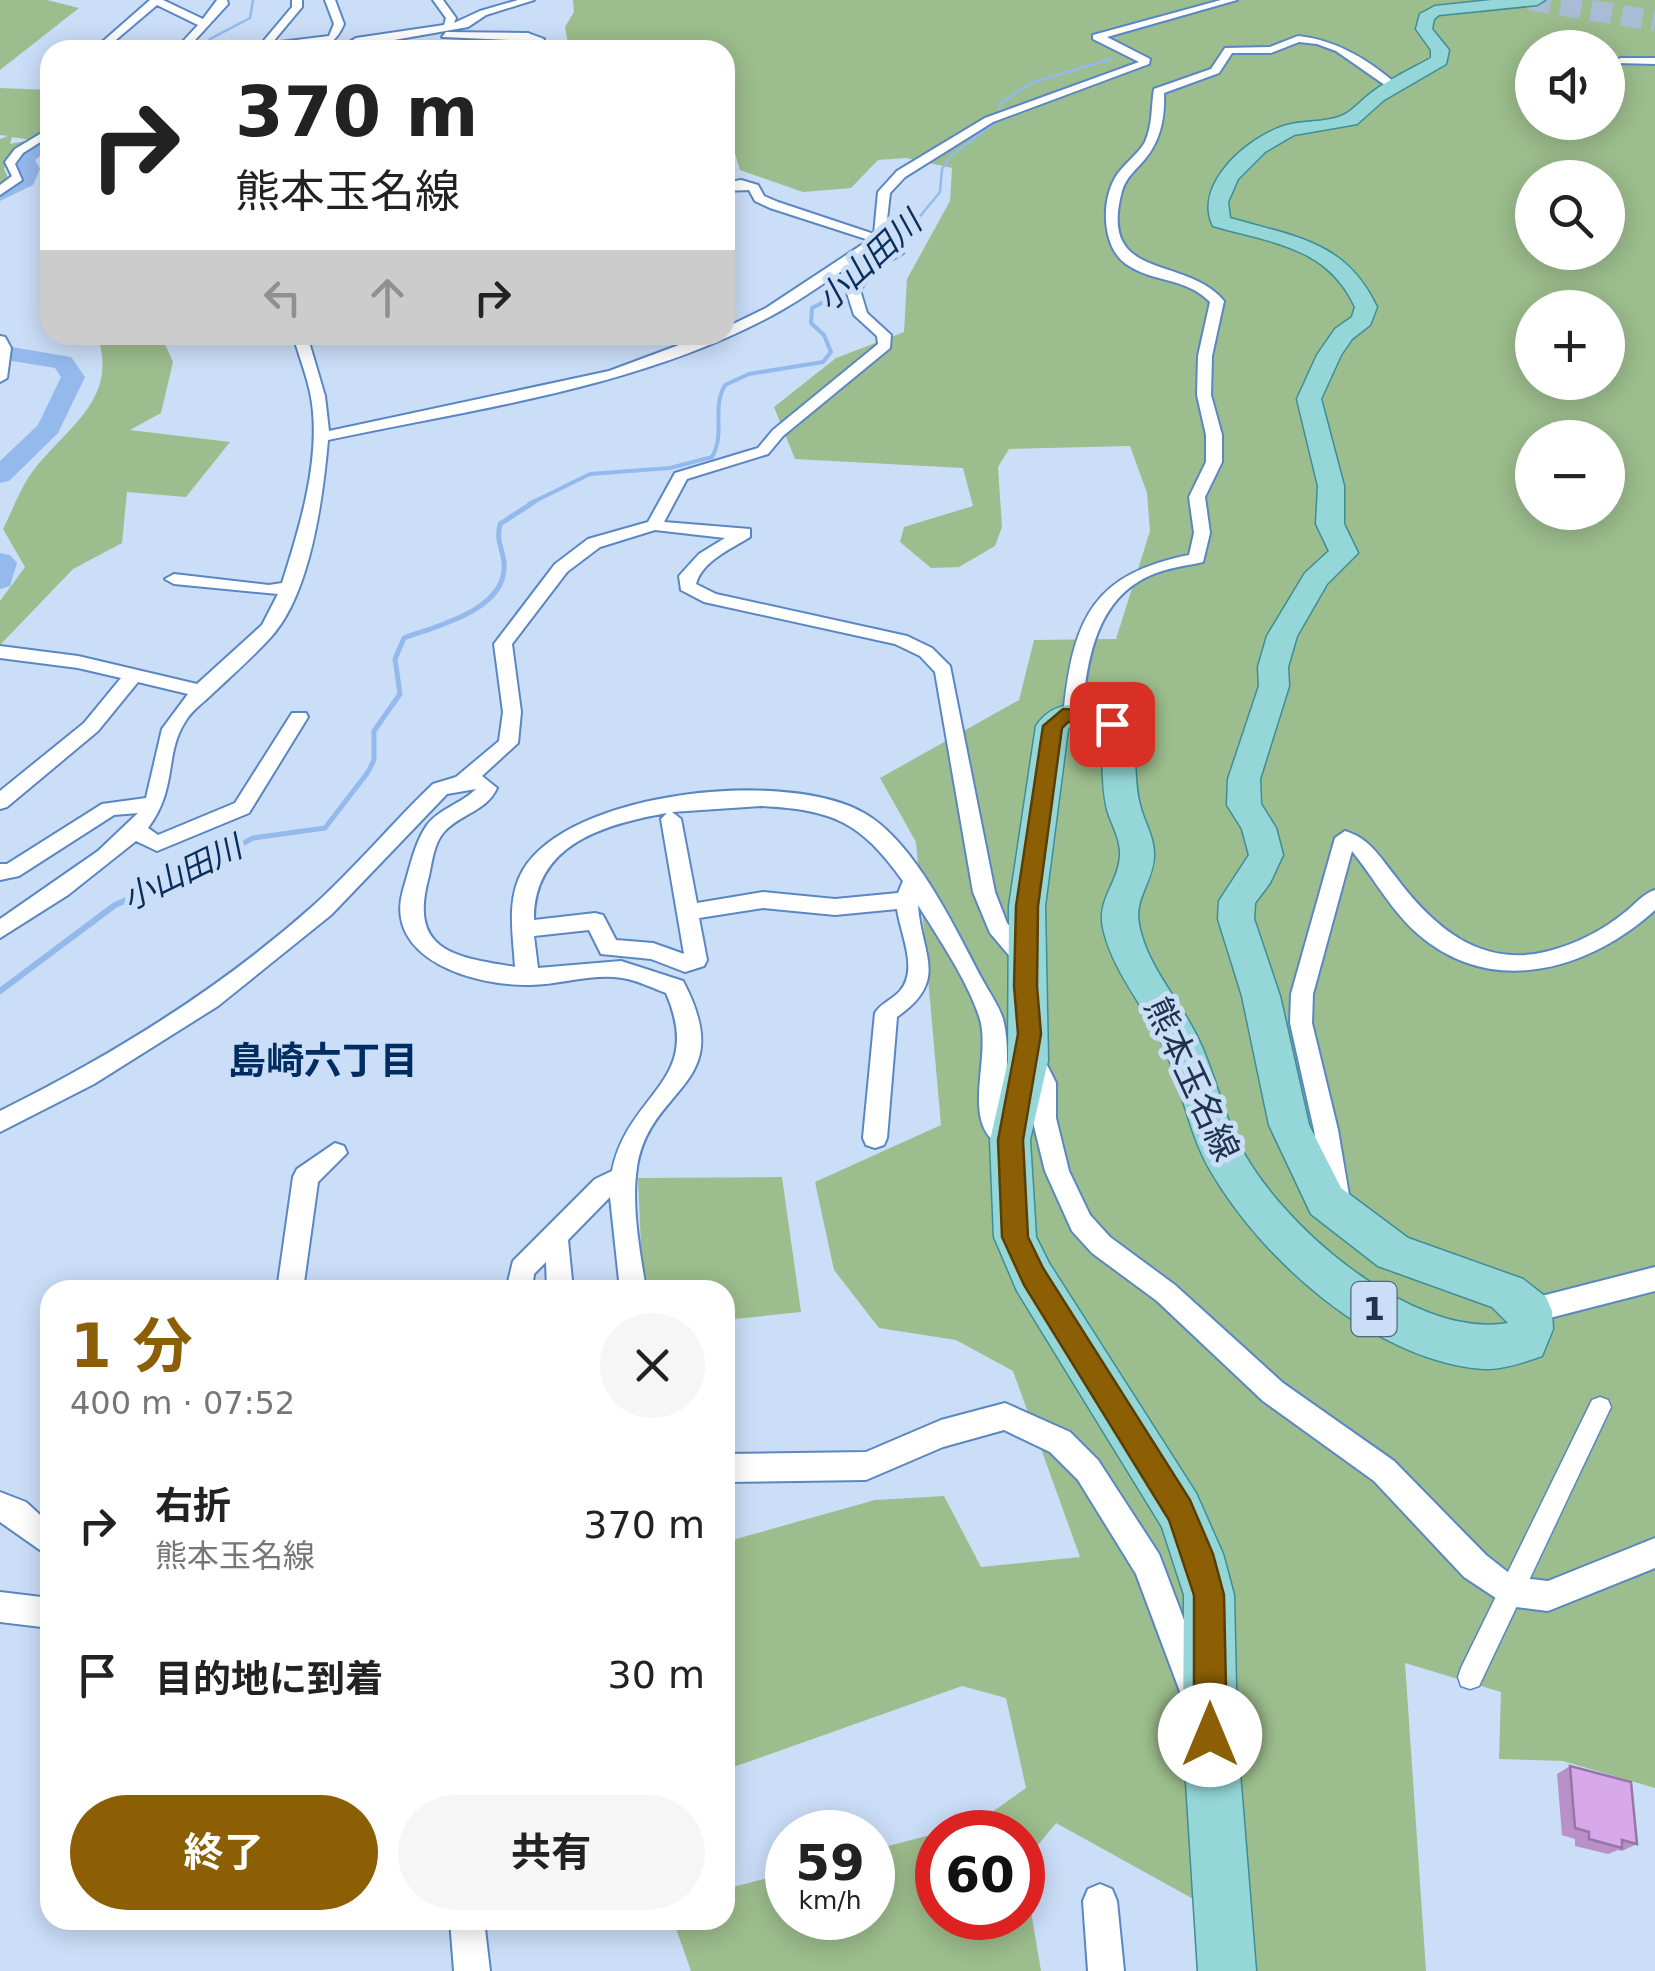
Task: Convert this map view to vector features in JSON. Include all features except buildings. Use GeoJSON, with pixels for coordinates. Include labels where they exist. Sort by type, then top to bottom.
{"type":"FeatureCollection","features":[{"type":"Feature","properties":{"kind":"main road","name":"熊本玉名線"},"geometry":{"type":"LineString","coordinates":[[1063,715],[1098,717],[1112,724],[1118,740],[1117,776],[1137,850],[1118,911],[1124,935],[1185,1049],[1224,1158],[1275,1224],[1319,1272],[1364,1304],[1403,1324],[1480,1348],[1508,1348],[1526,1341],[1531,1329],[1530,1311],[1507,1293],[1392,1252],[1339,1214],[1314,1181],[1289,1125],[1261,996],[1236,919],[1236,902],[1258,874],[1266,854],[1259,828],[1244,805],[1244,779],[1274,686],[1273,667],[1282,636],[1315,579],[1344,552],[1330,524],[1331,486],[1308,399],[1329,356],[1344,334],[1362,320],[1366,307],[1351,277],[1338,262],[1295,240],[1220,222],[1218,202],[1236,167],[1258,148],[1290,130],[1350,120],[1378,96],[1440,60],[1440,50],[1424,28],[1426,17],[1435,10],[1536,0]]}},
{"type":"Feature","properties":{"kind":"main road"},"geometry":{"type":"LineString","coordinates":[[1063,715],[1052,726],[1031,869],[1026,960],[1028,1061],[1010,1140],[1015,1237],[1033,1277],[1179,1510],[1198,1554],[1209,1595],[1210,1735],[1227,1971]]}},
{"type":"Feature","properties":{"kind":"street"},"geometry":{"type":"LineString","coordinates":[[110,40],[156,0],[206,24]]}},
{"type":"Feature","properties":{"kind":"street"},"geometry":{"type":"LineString","coordinates":[[190,40],[222,0]]}},
{"type":"Feature","properties":{"kind":"street"},"geometry":{"type":"LineString","coordinates":[[270,40],[297,7],[297,0]]}},
{"type":"Feature","properties":{"kind":"street"},"geometry":{"type":"LineString","coordinates":[[325,40],[335,34],[339,24],[330,0]]}},
{"type":"Feature","properties":{"kind":"street"},"geometry":{"type":"LineString","coordinates":[[438,0],[451,18],[440,33]]}},
{"type":"Feature","properties":{"kind":"street"},"geometry":{"type":"LineString","coordinates":[[440,33],[483,13],[529,0]]}},
{"type":"Feature","properties":{"kind":"street"},"geometry":{"type":"LineString","coordinates":[[654,525],[681,476],[763,451],[778,433],[880,353],[886,340],[861,315],[854,290],[888,244],[884,192],[901,174],[989,120],[1049,102],[1144,64],[1141,56],[1098,37],[1232,0]]}},
{"type":"Feature","properties":{"kind":"street"},"geometry":{"type":"LineString","coordinates":[[305,40],[393,28],[402,33]]}},
{"type":"Feature","properties":{"kind":"street"},"geometry":{"type":"LineString","coordinates":[[356,40],[402,33],[440,33],[528,36],[538,40]]}},
{"type":"Feature","properties":{"kind":"street"},"geometry":{"type":"LineString","coordinates":[[1063,715],[1073,712],[1076,672],[1094,620],[1117,588],[1142,572],[1196,558],[1202,534],[1198,497],[1214,462],[1214,435],[1207,413],[1204,376],[1217,300],[1201,285],[1130,262],[1118,254],[1114,240],[1116,189],[1125,168],[1144,153],[1160,112],[1158,91],[1215,71],[1229,50],[1270,50],[1298,40],[1340,49],[1396,88]]}},
{"type":"Feature","properties":{"kind":"street"},"geometry":{"type":"LineString","coordinates":[[1625,61],[1655,61]]}},
{"type":"Feature","properties":{"kind":"street"},"geometry":{"type":"LineString","coordinates":[[0,190],[18,177],[10,164],[20,151],[40,138]]}},
{"type":"Feature","properties":{"kind":"street"},"geometry":{"type":"LineString","coordinates":[[735,185],[754,188],[759,198],[774,205],[888,244]]}},
{"type":"Feature","properties":{"kind":"street"},"geometry":{"type":"LineString","coordinates":[[735,327],[888,244]]}},
{"type":"Feature","properties":{"kind":"street"},"geometry":{"type":"LineString","coordinates":[[1,928],[58,890],[133,829],[154,804],[178,719],[272,625],[289,586],[322,436],[321,411],[303,345]]}},
{"type":"Feature","properties":{"kind":"street"},"geometry":{"type":"LineString","coordinates":[[322,436],[612,375],[692,345]]}},
{"type":"Feature","properties":{"kind":"street"},"geometry":{"type":"LineString","coordinates":[[0,378],[2,348]]}},
{"type":"Feature","properties":{"kind":"street"},"geometry":{"type":"LineString","coordinates":[[462,782],[508,743],[512,712],[503,644],[578,554],[594,543],[654,525],[746,531],[705,558],[688,576],[688,586],[710,598],[901,640],[926,652],[944,670],[984,892],[998,927],[1026,960]]}},
{"type":"Feature","properties":{"kind":"street"},"geometry":{"type":"LineString","coordinates":[[174,578],[269,590],[289,586]]}},
{"type":"Feature","properties":{"kind":"street"},"geometry":{"type":"LineString","coordinates":[[0,652],[78,662],[204,692]]}},
{"type":"Feature","properties":{"kind":"street"},"geometry":{"type":"LineString","coordinates":[[0,802],[91,726],[134,676]]}},
{"type":"Feature","properties":{"kind":"street"},"geometry":{"type":"LineString","coordinates":[[133,829],[156,844],[242,808],[299,717]]}},
{"type":"Feature","properties":{"kind":"street"},"geometry":{"type":"LineString","coordinates":[[0,1122],[96,1073],[180,1022],[321,911],[440,788],[480,782],[487,788],[463,812],[438,825],[428,840],[410,904],[411,920],[424,944],[442,958],[527,977],[621,970],[675,987],[687,1008],[694,1037],[690,1057],[671,1088],[647,1115],[625,1166],[631,1280]]}},
{"type":"Feature","properties":{"kind":"street"},"geometry":{"type":"LineString","coordinates":[[527,977],[525,892],[530,875],[548,853],[583,829],[614,817],[690,804],[754,799],[806,800],[858,818],[903,861],[920,964],[914,991],[900,1006],[886,1013],[875,1138]]}},
{"type":"Feature","properties":{"kind":"street"},"geometry":{"type":"LineString","coordinates":[[0,872],[12,871],[110,808],[154,804]]}},
{"type":"Feature","properties":{"kind":"street"},"geometry":{"type":"LineString","coordinates":[[525,929],[595,921],[609,948],[653,952],[685,964],[696,960],[671,819]]}},
{"type":"Feature","properties":{"kind":"street"},"geometry":{"type":"LineString","coordinates":[[1339,1214],[1326,1130],[1301,1023],[1302,994],[1345,838],[1358,844],[1428,929],[1469,954],[1500,964],[1565,959],[1604,941],[1655,898]]}},
{"type":"Feature","properties":{"kind":"street"},"geometry":{"type":"LineString","coordinates":[[687,912],[763,900],[834,907],[910,891]]}},
{"type":"Feature","properties":{"kind":"street"},"geometry":{"type":"LineString","coordinates":[[910,891],[991,1018],[996,1044],[991,1118],[998,1133],[1010,1140]]}},
{"type":"Feature","properties":{"kind":"street"},"geometry":{"type":"LineString","coordinates":[[1028,1061],[1044,1082],[1044,1118],[1057,1171],[1081,1223],[1101,1246],[1191,1314],[1273,1392],[1384,1472],[1417,1502],[1460,1552],[1508,1592],[1548,1596],[1655,1553]]}},
{"type":"Feature","properties":{"kind":"street"},"geometry":{"type":"LineString","coordinates":[[291,1280],[306,1177],[335,1153]]}},
{"type":"Feature","properties":{"kind":"street"},"geometry":{"type":"LineString","coordinates":[[520,1280],[522,1269],[552,1238],[604,1187],[626,1176]]}},
{"type":"Feature","properties":{"kind":"street"},"geometry":{"type":"LineString","coordinates":[[552,1238],[558,1248],[560,1280]]}},
{"type":"Feature","properties":{"kind":"street"},"geometry":{"type":"LineString","coordinates":[[1530,1311],[1655,1278]]}},
{"type":"Feature","properties":{"kind":"street"},"geometry":{"type":"LineString","coordinates":[[1470,1677],[1600,1406]]}},
{"type":"Feature","properties":{"kind":"street"},"geometry":{"type":"LineString","coordinates":[[735,1468],[866,1466],[942,1434],[1006,1416],[1060,1442],[1088,1470],[1148,1566],[1210,1735]]}},
{"type":"Feature","properties":{"kind":"street"},"geometry":{"type":"LineString","coordinates":[[0,1508],[20,1512],[40,1535]]}},
{"type":"Feature","properties":{"kind":"street"},"geometry":{"type":"LineString","coordinates":[[0,1607],[40,1612]]}},
{"type":"Feature","properties":{"kind":"street"},"geometry":{"type":"LineString","coordinates":[[1100,1901],[1106,1971]]}},
{"type":"Feature","properties":{"kind":"street"},"geometry":{"type":"LineString","coordinates":[[467,1930],[472,1971]]}},
{"type":"Feature","properties":{"kind":"green space"},"geometry":{"type":"Polygon","coordinates":[[[0,0],[47,0],[79,8],[0,70],[0,0]]]}},
{"type":"Feature","properties":{"kind":"green space"},"geometry":{"type":"Polygon","coordinates":[[[573,0],[1655,0],[1655,1788],[1563,1761],[1499,1759],[1501,1692],[1405,1663],[1426,1971],[1244,1971],[1244,1927],[1056,1823],[1045,1836],[1045,1810],[995,1810],[1026,1788],[1006,1698],[962,1686],[735,1766],[736,1539],[875,1500],[944,1496],[981,1567],[1080,1557],[1013,1371],[956,1340],[879,1328],[834,1270],[815,1182],[941,1125],[916,842],[880,778],[1019,700],[1034,640],[1116,639],[1150,531],[1147,493],[1130,446],[1009,449],[998,467],[1002,527],[995,546],[959,567],[931,568],[900,542],[904,527],[973,506],[963,468],[795,459],[774,407],[836,358],[904,332],[907,279],[950,201],[952,168],[906,158],[878,160],[851,188],[803,192],[740,170],[735,153],[735,40],[567,40],[565,27],[574,12],[573,0]]]}},
{"type":"Feature","properties":{"kind":"green space"},"geometry":{"type":"Polygon","coordinates":[[[0,88],[40,90],[40,133],[32,140],[12,137],[10,144],[25,141],[8,158],[4,169],[10,182],[0,185],[0,139],[8,136],[0,135],[0,88]]]}},
{"type":"Feature","properties":{"kind":"green space"},"geometry":{"type":"Polygon","coordinates":[[[99,345],[165,345],[173,362],[161,413],[130,430],[230,442],[186,497],[127,492],[122,543],[73,569],[0,645],[0,601],[25,567],[3,529],[31,474],[97,393],[102,357],[99,345]]]}},
{"type":"Feature","properties":{"kind":"green space"},"geometry":{"type":"Polygon","coordinates":[[[782,1177],[801,1312],[735,1319],[735,1280],[643,1280],[638,1178],[782,1177]]]}},
{"type":"Feature","properties":{"kind":"green space"},"geometry":{"type":"Polygon","coordinates":[[[915,1839],[915,1940],[1036,1940],[1041,1971],[691,1971],[677,1930],[735,1930],[735,1886],[765,1879],[765,1940],[895,1940],[895,1844],[915,1839]]]}},
{"type":"Feature","properties":{"kind":"waterway"},"geometry":{"type":"LineString","coordinates":[[210,40],[250,18],[253,0]]}},
{"type":"Feature","properties":{"kind":"waterway","name":"小山田川"},"geometry":{"type":"LineString","coordinates":[[917,220],[940,192],[942,169],[952,155],[997,121],[999,104],[1031,83],[1111,59]]}},
{"type":"Feature","properties":{"kind":"waterway"},"geometry":{"type":"LineString","coordinates":[[0,195],[26,181],[30,169],[25,159],[40,146]]}},
{"type":"Feature","properties":{"kind":"waterway","name":"小山田川"},"geometry":{"type":"LineString","coordinates":[[529,504],[590,474],[670,468],[712,457],[725,385],[749,374],[823,362],[831,352],[824,335],[811,323],[812,308],[832,296],[855,267],[917,220]]}},
{"type":"Feature","properties":{"kind":"waterway"},"geometry":{"type":"LineString","coordinates":[[0,352],[63,362],[73,377],[49,428],[0,475]]}},
{"type":"Feature","properties":{"kind":"waterway","name":"小山田川"},"geometry":{"type":"LineString","coordinates":[[190,873],[253,838],[325,828],[374,760],[374,731],[400,694],[395,659],[404,638],[465,615],[492,596],[504,570],[500,524],[534,502]]}},
{"type":"Feature","properties":{"kind":"waterway"},"geometry":{"type":"LineString","coordinates":[[0,561],[0,580]]}},
{"type":"Feature","properties":{"kind":"waterway","name":"小山田川"},"geometry":{"type":"LineString","coordinates":[[0,991],[115,905],[195,870]]}},
{"type":"Feature","properties":{"kind":"tunnel"},"geometry":{"type":"LineString","coordinates":[[1530,0],[1655,21]]}},
{"type":"Feature","properties":{"kind":"district","name":"島崎六丁目"},"geometry":{"type":"Point","coordinates":[323,1061]}},
{"type":"Feature","properties":{"kind":"route"},"geometry":{"type":"LineString","coordinates":[[1112,724],[1098,717],[1063,715],[1052,726],[1027,906],[1030,1034],[1028,1061],[1010,1140],[1011,1200],[1015,1237],[1033,1277],[1179,1510],[1198,1554],[1209,1595],[1210,1735]]}}]}
